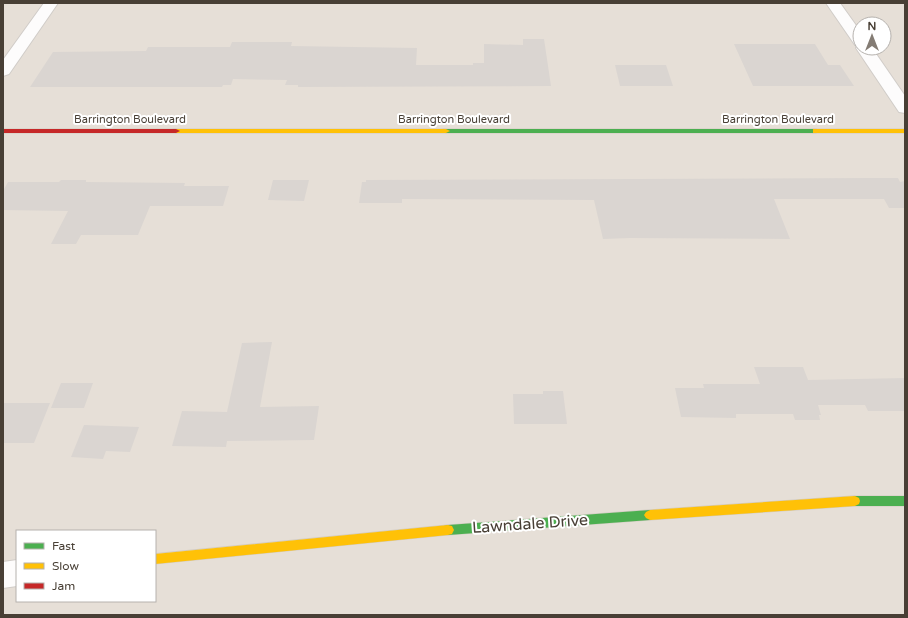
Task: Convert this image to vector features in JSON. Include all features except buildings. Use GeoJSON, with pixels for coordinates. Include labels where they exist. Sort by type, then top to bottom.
{"type":"FeatureCollection","features":[{"type":"Feature","properties":{"kind":"street"},"geometry":{"type":"LineString","coordinates":[[3,71],[50,3]]}},
{"type":"Feature","properties":{"kind":"street"},"geometry":{"type":"LineString","coordinates":[[833,3],[852,30]]}},
{"type":"Feature","properties":{"kind":"street"},"geometry":{"type":"LineString","coordinates":[[869,56],[905,108]]}},
{"type":"Feature","properties":{"kind":"street","name":"Barrington Boulevard"},"geometry":{"type":"LineString","coordinates":[[3,131],[905,131]]}},
{"type":"Feature","properties":{"kind":"street","name":"Lawndale Drive"},"geometry":{"type":"LineString","coordinates":[[156,559],[456,529],[838,501],[905,501]]}},
{"type":"Feature","properties":{"kind":"street"},"geometry":{"type":"LineString","coordinates":[[3,574],[16,573]]}},
{"type":"Feature","properties":{"kind":"shaded area"},"geometry":{"type":"Polygon","coordinates":[[[3,3],[905,3],[905,615],[3,615],[3,3]]]}},
{"type":"Feature","properties":{"kind":"traffic: fast"},"geometry":{"type":"LineString","coordinates":[[446,131],[816,131]]}},
{"type":"Feature","properties":{"kind":"traffic: fast"},"geometry":{"type":"LineString","coordinates":[[855,501],[905,501]]}},
{"type":"Feature","properties":{"kind":"traffic: fast"},"geometry":{"type":"LineString","coordinates":[[448,530],[650,515]]}},
{"type":"Feature","properties":{"kind":"traffic: slow"},"geometry":{"type":"LineString","coordinates":[[176,131],[446,131]]}},
{"type":"Feature","properties":{"kind":"traffic: slow"},"geometry":{"type":"LineString","coordinates":[[816,131],[905,131]]}},
{"type":"Feature","properties":{"kind":"traffic: slow"},"geometry":{"type":"LineString","coordinates":[[650,515],[855,501]]}},
{"type":"Feature","properties":{"kind":"traffic: slow"},"geometry":{"type":"LineString","coordinates":[[156,559],[448,530]]}},
{"type":"Feature","properties":{"kind":"traffic: jam"},"geometry":{"type":"LineString","coordinates":[[3,131],[176,131]]}}]}
